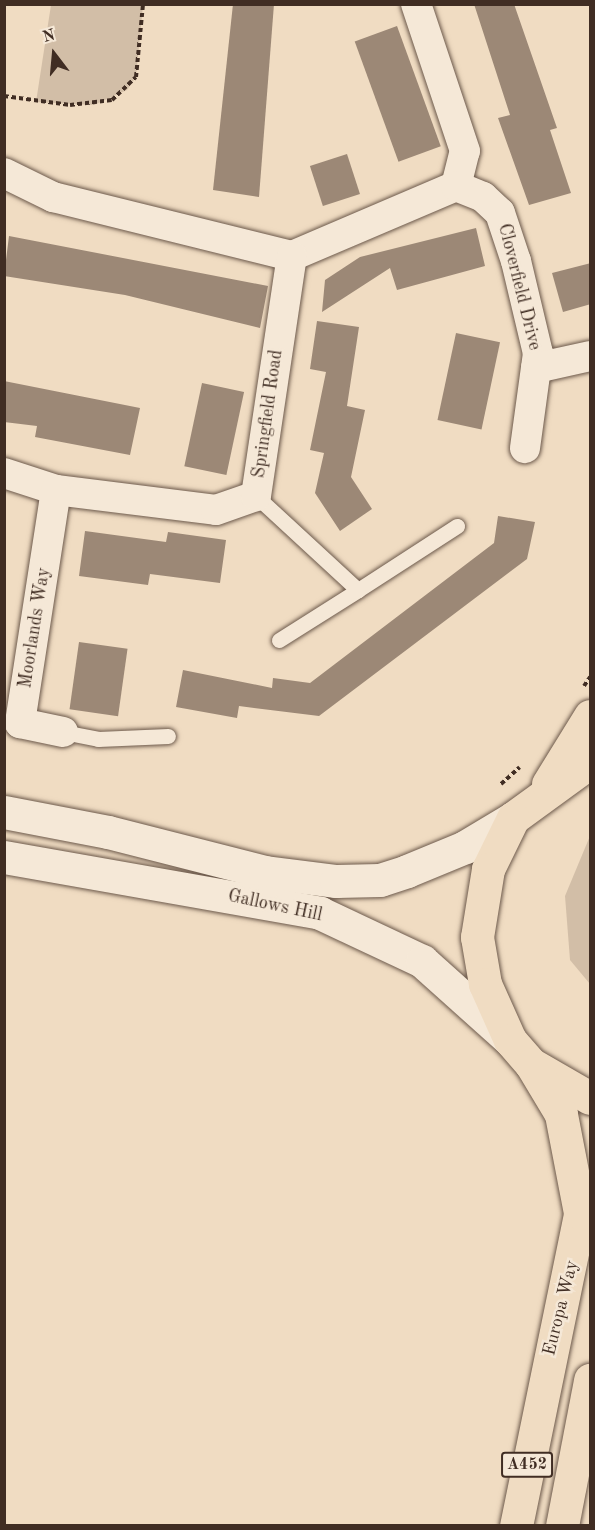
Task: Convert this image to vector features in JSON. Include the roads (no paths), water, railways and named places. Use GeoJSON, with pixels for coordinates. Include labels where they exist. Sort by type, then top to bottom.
{"type":"FeatureCollection","features":[{"type":"Feature","properties":{"kind":"highway"},"geometry":{"type":"LineString","coordinates":[[542,793],[584,706]]}},
{"type":"Feature","properties":{"kind":"highway"},"geometry":{"type":"LineString","coordinates":[[513,818],[542,793],[591,762]]}},
{"type":"Feature","properties":{"kind":"highway","name":"Europa Way"},"geometry":{"type":"LineString","coordinates":[[513,818],[488,869],[477,938],[485,984],[520,1052],[561,1114],[580,1213],[516,1526]]}},
{"type":"Feature","properties":{"kind":"highway"},"geometry":{"type":"LineString","coordinates":[[520,1052],[591,1098]]}},
{"type":"Feature","properties":{"kind":"highway","name":"A452"},"geometry":{"type":"LineString","coordinates":[[562,1526],[591,1380]]}},
{"type":"Feature","properties":{"kind":"street"},"geometry":{"type":"LineString","coordinates":[[4,173],[53,197],[292,256],[456,186],[465,151],[416,4]]}},
{"type":"Feature","properties":{"kind":"street","name":"Cloverfield Drive"},"geometry":{"type":"LineString","coordinates":[[456,186],[483,197],[500,213],[538,353],[525,448]]}},
{"type":"Feature","properties":{"kind":"street","name":"Springfield Road"},"geometry":{"type":"LineString","coordinates":[[4,473],[56,490],[216,510],[256,496],[292,256]]}},
{"type":"Feature","properties":{"kind":"street"},"geometry":{"type":"LineString","coordinates":[[536,369],[591,356]]}},
{"type":"Feature","properties":{"kind":"street","name":"Moorlands Way"},"geometry":{"type":"LineString","coordinates":[[56,490],[12,722],[63,732]]}},
{"type":"Feature","properties":{"kind":"street","name":"Gallows Hill"},"geometry":{"type":"LineString","coordinates":[[4,812],[108,832],[265,872],[336,881],[380,880],[407,872],[465,847],[513,818]]}},
{"type":"Feature","properties":{"kind":"street","name":"Gallows Hill"},"geometry":{"type":"LineString","coordinates":[[4,857],[320,913],[422,961],[520,1052]]}},
{"type":"Feature","properties":{"kind":"lane"},"geometry":{"type":"LineString","coordinates":[[256,496],[358,590]]}},
{"type":"Feature","properties":{"kind":"lane"},"geometry":{"type":"LineString","coordinates":[[279,640],[457,526]]}},
{"type":"Feature","properties":{"kind":"lane"},"geometry":{"type":"LineString","coordinates":[[63,732],[98,739],[168,736]]}}]}
